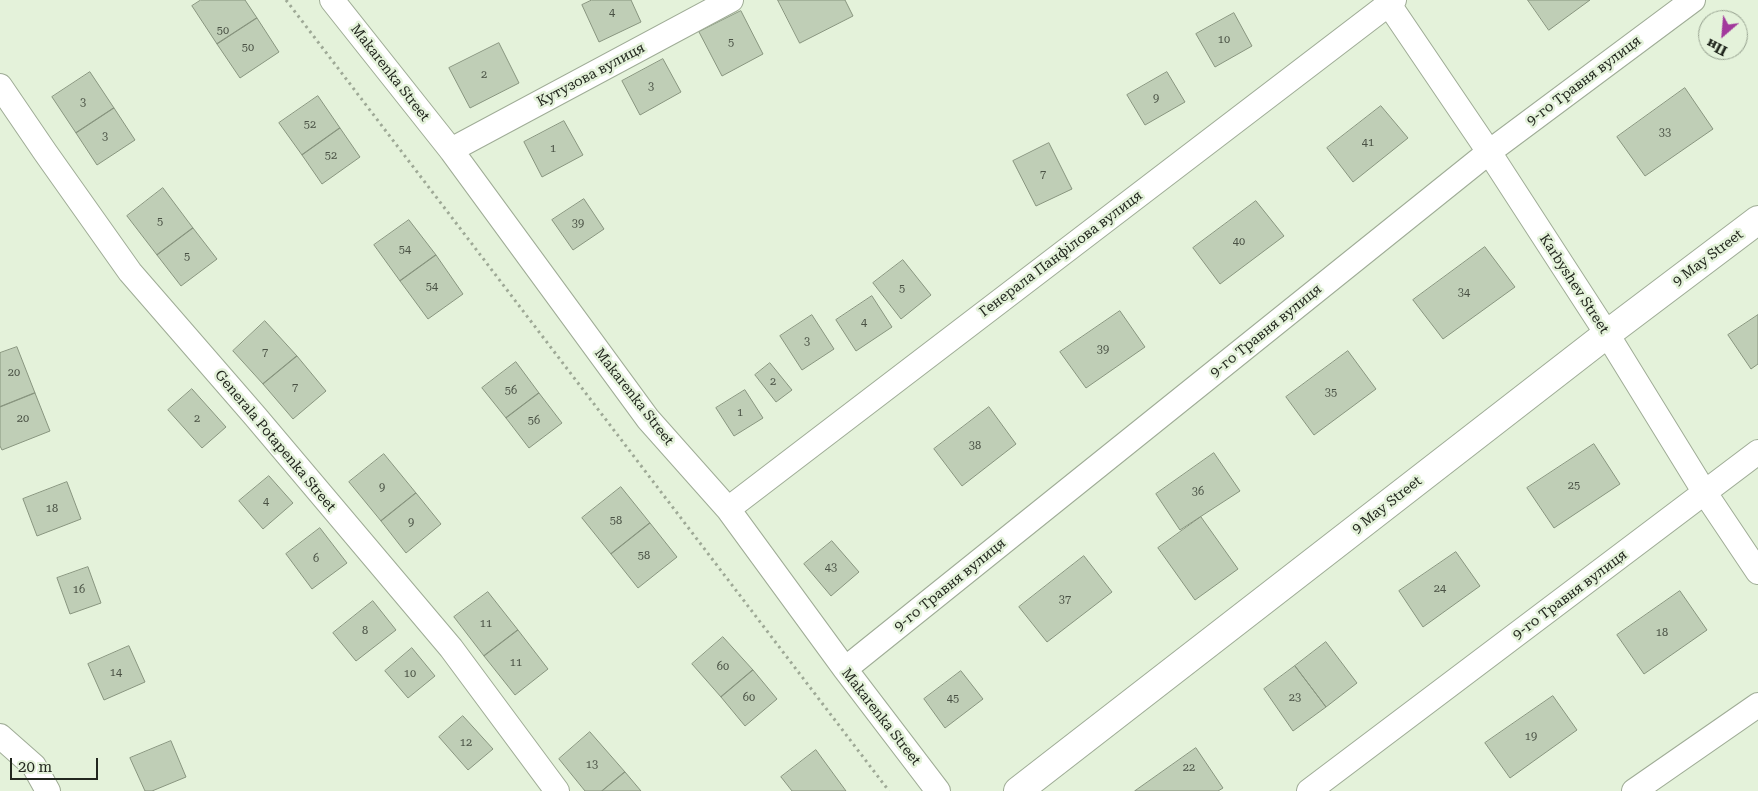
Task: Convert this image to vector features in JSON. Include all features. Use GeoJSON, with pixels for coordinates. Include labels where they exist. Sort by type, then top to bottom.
{"type":"FeatureCollection","features":[{"type":"Feature","properties":{"kind":"main road","name":"9 May Street"},"geometry":{"type":"LineString","coordinates":[[1018,791],[1607,334],[1758,220]]}},
{"type":"Feature","properties":{"kind":"street","name":"Makarenka Street"},"geometry":{"type":"LineString","coordinates":[[332,0],[451,150],[648,419],[728,509],[844,669],[938,791]]}},
{"type":"Feature","properties":{"kind":"street","name":"Кутузова вулиця"},"geometry":{"type":"LineString","coordinates":[[451,150],[731,0]]}},
{"type":"Feature","properties":{"kind":"street","name":"9-го Травня вулиця"},"geometry":{"type":"LineString","coordinates":[[844,669],[1489,152],[1693,0]]}},
{"type":"Feature","properties":{"kind":"street","name":"Karbyshev Street"},"geometry":{"type":"LineString","coordinates":[[1390,1],[1607,334],[1705,493],[1758,572]]}},
{"type":"Feature","properties":{"kind":"street","name":"Генерала Панфілова вулиця"},"geometry":{"type":"LineString","coordinates":[[728,509],[1390,1]]}},
{"type":"Feature","properties":{"kind":"street","name":"Generala Potapenka Street"},"geometry":{"type":"LineString","coordinates":[[0,86],[130,272],[255,416],[451,648],[557,791]]}},
{"type":"Feature","properties":{"kind":"street","name":"9-го Травня вулиця"},"geometry":{"type":"LineString","coordinates":[[1309,791],[1758,452]]}},
{"type":"Feature","properties":{"kind":"street"},"geometry":{"type":"LineString","coordinates":[[1634,791],[1758,705]]}},
{"type":"Feature","properties":{"kind":"street"},"geometry":{"type":"LineString","coordinates":[[0,736],[34,766],[48,791]]}},
{"type":"Feature","properties":{"kind":"path"},"geometry":{"type":"LineString","coordinates":[[286,0],[889,791]]}},
{"type":"Feature","properties":{"kind":"building"},"geometry":{"type":"Polygon","coordinates":[[[201,0],[245,0],[257,18],[217,44],[192,6],[201,0]]]}},
{"type":"Feature","properties":{"kind":"building"},"geometry":{"type":"Polygon","coordinates":[[[592,0],[631,0],[641,22],[599,42],[582,5],[592,0]]]}},
{"type":"Feature","properties":{"kind":"building"},"geometry":{"type":"Polygon","coordinates":[[[778,0],[845,0],[853,16],[800,43],[778,0]]]}},
{"type":"Feature","properties":{"kind":"building"},"geometry":{"type":"Polygon","coordinates":[[[1528,0],[1590,0],[1549,30],[1528,0]]]}},
{"type":"Feature","properties":{"kind":"building"},"geometry":{"type":"Polygon","coordinates":[[[741,11],[763,54],[722,76],[699,32],[741,11]]]}},
{"type":"Feature","properties":{"kind":"building"},"geometry":{"type":"Polygon","coordinates":[[[1234,13],[1252,46],[1215,67],[1196,34],[1234,13]]]}},
{"type":"Feature","properties":{"kind":"building"},"geometry":{"type":"Polygon","coordinates":[[[257,18],[279,52],[240,78],[217,44],[257,18]]]}},
{"type":"Feature","properties":{"kind":"building"},"geometry":{"type":"Polygon","coordinates":[[[499,43],[519,83],[470,108],[449,68],[499,43]]]}},
{"type":"Feature","properties":{"kind":"building"},"geometry":{"type":"Polygon","coordinates":[[[663,59],[681,92],[640,115],[622,81],[663,59]]]}},
{"type":"Feature","properties":{"kind":"building"},"geometry":{"type":"Polygon","coordinates":[[[90,72],[114,108],[76,133],[52,97],[90,72]]]}},
{"type":"Feature","properties":{"kind":"building"},"geometry":{"type":"Polygon","coordinates":[[[1167,72],[1185,102],[1145,125],[1127,95],[1167,72]]]}},
{"type":"Feature","properties":{"kind":"building"},"geometry":{"type":"Polygon","coordinates":[[[1685,88],[1713,129],[1645,176],[1617,137],[1685,88]]]}},
{"type":"Feature","properties":{"kind":"building"},"geometry":{"type":"Polygon","coordinates":[[[318,96],[340,128],[302,155],[279,123],[318,96]]]}},
{"type":"Feature","properties":{"kind":"building"},"geometry":{"type":"Polygon","coordinates":[[[1381,106],[1408,138],[1353,182],[1327,148],[1381,106]]]}},
{"type":"Feature","properties":{"kind":"building"},"geometry":{"type":"Polygon","coordinates":[[[114,108],[135,140],[97,165],[76,133],[114,108]]]}},
{"type":"Feature","properties":{"kind":"building"},"geometry":{"type":"Polygon","coordinates":[[[564,121],[583,155],[542,177],[524,142],[564,121]]]}},
{"type":"Feature","properties":{"kind":"building"},"geometry":{"type":"Polygon","coordinates":[[[340,128],[360,157],[322,184],[302,155],[340,128]]]}},
{"type":"Feature","properties":{"kind":"building"},"geometry":{"type":"Polygon","coordinates":[[[1049,143],[1072,189],[1036,206],[1013,161],[1049,143]]]}},
{"type":"Feature","properties":{"kind":"building"},"geometry":{"type":"Polygon","coordinates":[[[163,188],[193,228],[157,255],[127,216],[163,188]]]}},
{"type":"Feature","properties":{"kind":"building"},"geometry":{"type":"Polygon","coordinates":[[[584,199],[604,229],[573,250],[552,220],[584,199]]]}},
{"type":"Feature","properties":{"kind":"building"},"geometry":{"type":"Polygon","coordinates":[[[1256,201],[1284,236],[1220,284],[1193,248],[1256,201]]]}},
{"type":"Feature","properties":{"kind":"building"},"geometry":{"type":"Polygon","coordinates":[[[409,220],[436,255],[400,281],[374,245],[409,220]]]}},
{"type":"Feature","properties":{"kind":"building"},"geometry":{"type":"Polygon","coordinates":[[[193,228],[217,259],[181,286],[157,255],[193,228]]]}},
{"type":"Feature","properties":{"kind":"building"},"geometry":{"type":"Polygon","coordinates":[[[1485,247],[1515,287],[1443,339],[1413,300],[1485,247]]]}},
{"type":"Feature","properties":{"kind":"building"},"geometry":{"type":"Polygon","coordinates":[[[436,255],[463,294],[428,319],[400,281],[436,255]]]}},
{"type":"Feature","properties":{"kind":"building"},"geometry":{"type":"Polygon","coordinates":[[[903,260],[931,295],[901,319],[873,283],[903,260]]]}},
{"type":"Feature","properties":{"kind":"building"},"geometry":{"type":"Polygon","coordinates":[[[872,296],[892,327],[856,351],[836,320],[872,296]]]}},
{"type":"Feature","properties":{"kind":"building"},"geometry":{"type":"Polygon","coordinates":[[[1120,311],[1145,347],[1086,388],[1060,352],[1120,311]]]}},
{"type":"Feature","properties":{"kind":"building"},"geometry":{"type":"Polygon","coordinates":[[[812,315],[834,349],[802,370],[780,336],[812,315]]]}},
{"type":"Feature","properties":{"kind":"building"},"geometry":{"type":"Polygon","coordinates":[[[1758,315],[1758,364],[1751,369],[1728,335],[1758,315]]]}},
{"type":"Feature","properties":{"kind":"building"},"geometry":{"type":"Polygon","coordinates":[[[265,321],[297,356],[263,384],[233,351],[265,321]]]}},
{"type":"Feature","properties":{"kind":"building"},"geometry":{"type":"Polygon","coordinates":[[[17,347],[35,393],[0,407],[0,353],[17,347]]]}},
{"type":"Feature","properties":{"kind":"building"},"geometry":{"type":"Polygon","coordinates":[[[1348,351],[1376,389],[1314,435],[1286,397],[1348,351]]]}},
{"type":"Feature","properties":{"kind":"building"},"geometry":{"type":"Polygon","coordinates":[[[297,356],[326,391],[293,419],[263,384],[297,356]]]}},
{"type":"Feature","properties":{"kind":"building"},"geometry":{"type":"Polygon","coordinates":[[[516,362],[539,393],[506,418],[482,388],[516,362]]]}},
{"type":"Feature","properties":{"kind":"building"},"geometry":{"type":"Polygon","coordinates":[[[770,363],[792,390],[776,402],[755,375],[770,363]]]}},
{"type":"Feature","properties":{"kind":"building"},"geometry":{"type":"Polygon","coordinates":[[[192,389],[226,427],[202,448],[168,410],[192,389]]]}},
{"type":"Feature","properties":{"kind":"building"},"geometry":{"type":"Polygon","coordinates":[[[745,390],[763,418],[734,436],[716,408],[745,390]]]}},
{"type":"Feature","properties":{"kind":"building"},"geometry":{"type":"Polygon","coordinates":[[[35,393],[50,431],[2,450],[0,446],[0,407],[35,393]]]}},
{"type":"Feature","properties":{"kind":"building"},"geometry":{"type":"Polygon","coordinates":[[[539,393],[562,423],[529,448],[506,418],[539,393]]]}},
{"type":"Feature","properties":{"kind":"building"},"geometry":{"type":"Polygon","coordinates":[[[989,407],[1016,444],[962,486],[934,449],[989,407]]]}},
{"type":"Feature","properties":{"kind":"building"},"geometry":{"type":"Polygon","coordinates":[[[1594,444],[1620,484],[1554,528],[1527,488],[1594,444]]]}},
{"type":"Feature","properties":{"kind":"building"},"geometry":{"type":"Polygon","coordinates":[[[1214,453],[1240,491],[1180,530],[1156,494],[1214,453]]]}},
{"type":"Feature","properties":{"kind":"building"},"geometry":{"type":"Polygon","coordinates":[[[384,454],[416,493],[381,521],[349,482],[384,454]]]}},
{"type":"Feature","properties":{"kind":"building"},"geometry":{"type":"Polygon","coordinates":[[[269,476],[293,503],[263,529],[239,501],[269,476]]]}},
{"type":"Feature","properties":{"kind":"building"},"geometry":{"type":"Polygon","coordinates":[[[67,482],[81,519],[37,536],[23,499],[67,482]]]}},
{"type":"Feature","properties":{"kind":"building"},"geometry":{"type":"Polygon","coordinates":[[[621,487],[650,523],[611,554],[582,518],[621,487]]]}},
{"type":"Feature","properties":{"kind":"building"},"geometry":{"type":"Polygon","coordinates":[[[416,493],[441,524],[406,553],[381,521],[416,493]]]}},
{"type":"Feature","properties":{"kind":"building"},"geometry":{"type":"Polygon","coordinates":[[[1201,517],[1238,569],[1195,600],[1158,548],[1201,517]]]}},
{"type":"Feature","properties":{"kind":"building"},"geometry":{"type":"Polygon","coordinates":[[[650,523],[677,557],[638,588],[611,554],[650,523]]]}},
{"type":"Feature","properties":{"kind":"building"},"geometry":{"type":"Polygon","coordinates":[[[320,528],[347,563],[312,589],[286,554],[320,528]]]}},
{"type":"Feature","properties":{"kind":"building"},"geometry":{"type":"Polygon","coordinates":[[[832,541],[859,572],[831,596],[804,564],[832,541]]]}},
{"type":"Feature","properties":{"kind":"building"},"geometry":{"type":"Polygon","coordinates":[[[1456,552],[1480,586],[1423,627],[1399,591],[1456,552]]]}},
{"type":"Feature","properties":{"kind":"building"},"geometry":{"type":"Polygon","coordinates":[[[1084,556],[1112,592],[1047,642],[1019,607],[1084,556]]]}},
{"type":"Feature","properties":{"kind":"building"},"geometry":{"type":"Polygon","coordinates":[[[88,567],[101,603],[70,614],[57,578],[88,567]]]}},
{"type":"Feature","properties":{"kind":"building"},"geometry":{"type":"Polygon","coordinates":[[[1680,591],[1707,630],[1644,674],[1617,635],[1680,591]]]}},
{"type":"Feature","properties":{"kind":"building"},"geometry":{"type":"Polygon","coordinates":[[[488,592],[518,630],[484,656],[454,617],[488,592]]]}},
{"type":"Feature","properties":{"kind":"building"},"geometry":{"type":"Polygon","coordinates":[[[373,601],[396,630],[356,661],[333,633],[373,601]]]}},
{"type":"Feature","properties":{"kind":"building"},"geometry":{"type":"Polygon","coordinates":[[[518,630],[548,669],[515,695],[484,656],[518,630]]]}},
{"type":"Feature","properties":{"kind":"building"},"geometry":{"type":"Polygon","coordinates":[[[723,637],[753,670],[721,697],[692,664],[723,637]]]}},
{"type":"Feature","properties":{"kind":"building"},"geometry":{"type":"Polygon","coordinates":[[[1326,642],[1357,683],[1326,707],[1295,666],[1326,642]]]}},
{"type":"Feature","properties":{"kind":"building"},"geometry":{"type":"Polygon","coordinates":[[[129,646],[145,682],[104,700],[88,664],[129,646]]]}},
{"type":"Feature","properties":{"kind":"building"},"geometry":{"type":"Polygon","coordinates":[[[412,648],[435,676],[408,698],[385,671],[412,648]]]}},
{"type":"Feature","properties":{"kind":"building"},"geometry":{"type":"Polygon","coordinates":[[[1295,666],[1326,707],[1293,731],[1264,689],[1295,666]]]}},
{"type":"Feature","properties":{"kind":"building"},"geometry":{"type":"Polygon","coordinates":[[[753,670],[777,699],[745,726],[721,697],[753,670]]]}},
{"type":"Feature","properties":{"kind":"building"},"geometry":{"type":"Polygon","coordinates":[[[961,671],[983,699],[945,728],[924,699],[961,671]]]}},
{"type":"Feature","properties":{"kind":"building"},"geometry":{"type":"Polygon","coordinates":[[[1553,696],[1577,730],[1510,778],[1485,743],[1553,696]]]}},
{"type":"Feature","properties":{"kind":"building"},"geometry":{"type":"Polygon","coordinates":[[[463,716],[493,749],[468,770],[439,737],[463,716]]]}},
{"type":"Feature","properties":{"kind":"building"},"geometry":{"type":"Polygon","coordinates":[[[590,732],[625,772],[602,791],[585,791],[559,759],[590,732]]]}},
{"type":"Feature","properties":{"kind":"building"},"geometry":{"type":"Polygon","coordinates":[[[171,741],[186,777],[152,791],[145,791],[130,758],[171,741]]]}},
{"type":"Feature","properties":{"kind":"building"},"geometry":{"type":"Polygon","coordinates":[[[1196,748],[1223,788],[1218,791],[1135,791],[1196,748]]]}},
{"type":"Feature","properties":{"kind":"building"},"geometry":{"type":"Polygon","coordinates":[[[816,750],[846,791],[792,791],[781,777],[816,750]]]}},
{"type":"Feature","properties":{"kind":"building"},"geometry":{"type":"Polygon","coordinates":[[[625,772],[641,791],[602,791],[625,772]]]}}]}
